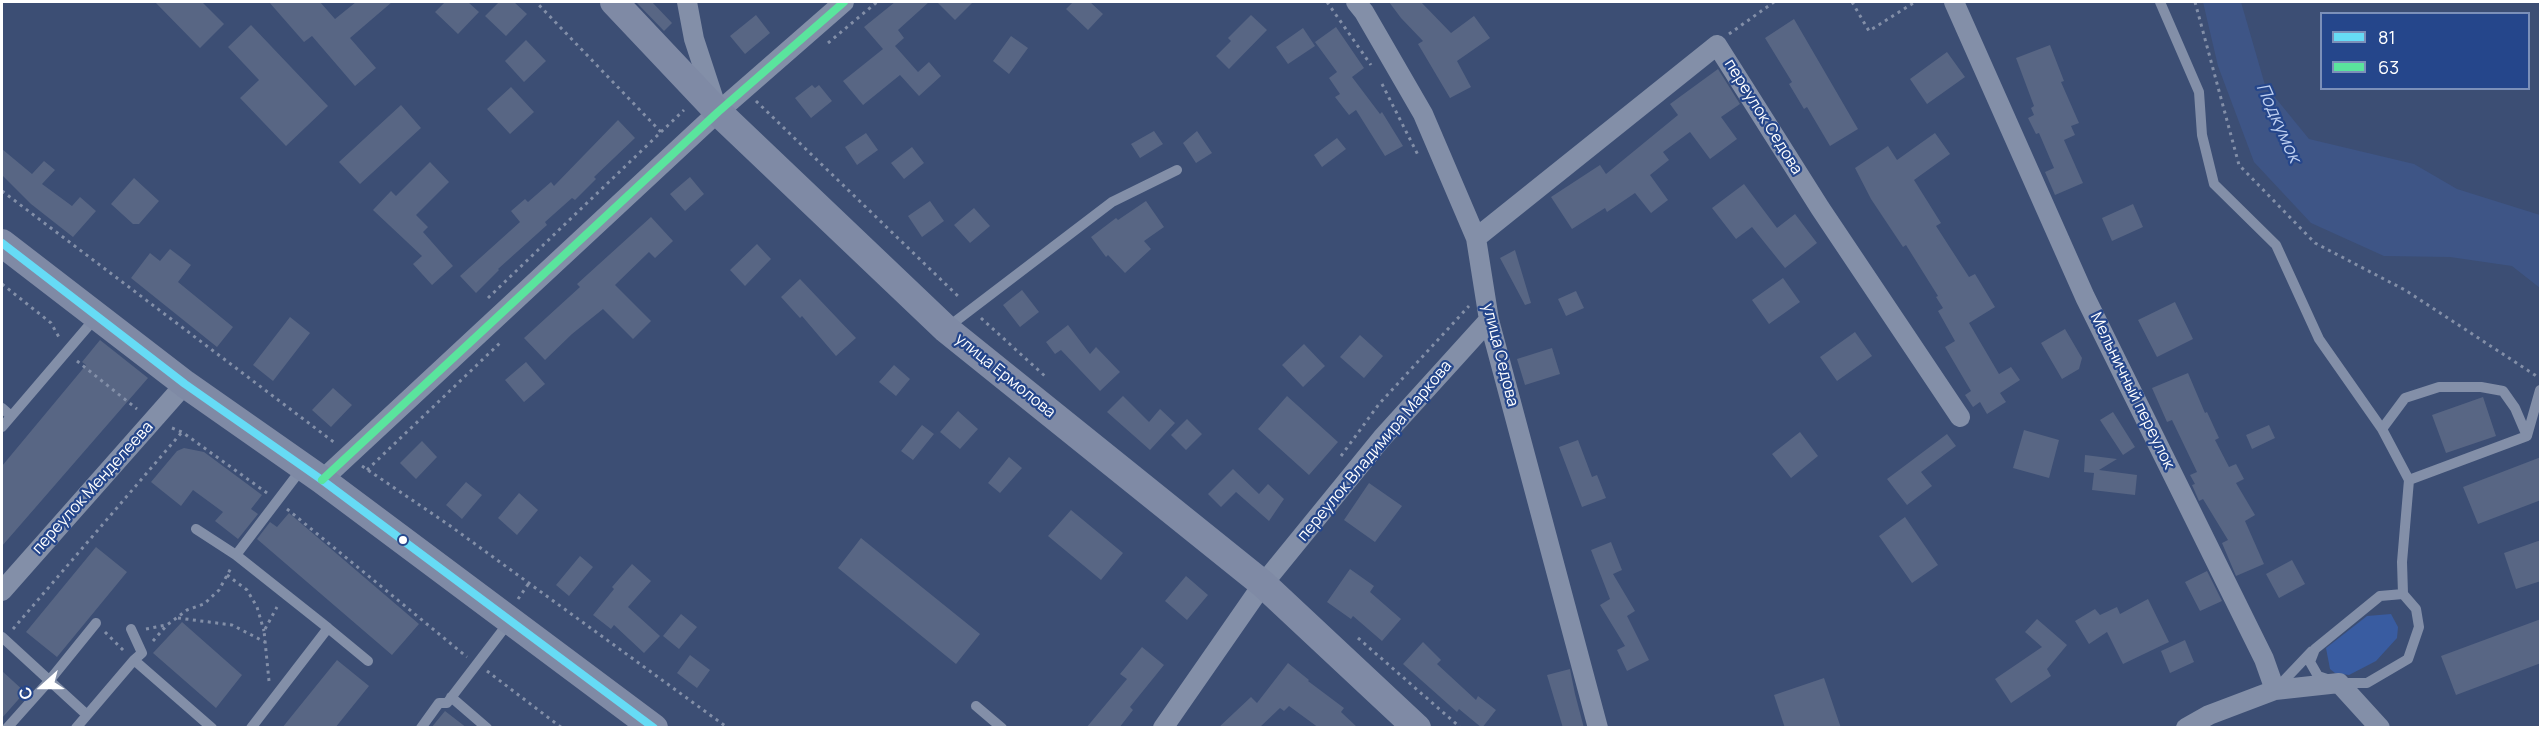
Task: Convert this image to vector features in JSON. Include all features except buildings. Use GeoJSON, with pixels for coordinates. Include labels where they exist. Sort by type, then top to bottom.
{"type":"FeatureCollection","features":[{"type":"Feature","properties":{"kind":"street","name":"улица Ермолова"},"geometry":{"type":"LineString","coordinates":[[614,2],[709,103],[946,329],[1263,584],[1417,728]]}},
{"type":"Feature","properties":{"kind":"street"},"geometry":{"type":"LineString","coordinates":[[687,2],[709,103]]}},
{"type":"Feature","properties":{"kind":"street"},"geometry":{"type":"LineString","coordinates":[[312,473],[709,103],[741,91],[844,2]]}},
{"type":"Feature","properties":{"kind":"street","name":"улица Седова"},"geometry":{"type":"LineString","coordinates":[[1356,2],[1423,114],[1476,238],[1489,320],[1598,728]]}},
{"type":"Feature","properties":{"kind":"street","name":"Мельничный переулок"},"geometry":{"type":"LineString","coordinates":[[1954,2],[2085,297],[2264,659],[2275,690]]}},
{"type":"Feature","properties":{"kind":"street","name":"переулок Седова"},"geometry":{"type":"LineString","coordinates":[[1476,238],[1717,45],[1820,208],[1960,417]]}},
{"type":"Feature","properties":{"kind":"street"},"geometry":{"type":"LineString","coordinates":[[2,243],[185,384],[312,473],[654,728]]}},
{"type":"Feature","properties":{"kind":"street","name":"переулок Владимира Маркова"},"geometry":{"type":"LineString","coordinates":[[1163,728],[1263,584],[1382,438],[1489,320]]}},
{"type":"Feature","properties":{"kind":"street","name":"переулок Менделеева"},"geometry":{"type":"LineString","coordinates":[[2,591],[185,384]]}},
{"type":"Feature","properties":{"kind":"street"},"geometry":{"type":"LineString","coordinates":[[2186,728],[2209,715],[2275,690],[2339,683],[2380,728]]}},
{"type":"Feature","properties":{"kind":"lane"},"geometry":{"type":"LineString","coordinates":[[2160,2],[2199,92],[2202,135],[2214,184],[2276,245],[2319,339],[2382,429],[2409,480],[2402,562],[2403,594],[2416,609],[2420,627],[2408,659],[2367,683],[2339,683],[2318,676],[2310,662],[2315,649]]}},
{"type":"Feature","properties":{"kind":"lane"},"geometry":{"type":"LineString","coordinates":[[946,329],[1113,202],[1177,170]]}},
{"type":"Feature","properties":{"kind":"lane"},"geometry":{"type":"LineString","coordinates":[[2,427],[97,316]]}},
{"type":"Feature","properties":{"kind":"lane"},"geometry":{"type":"LineString","coordinates":[[2382,429],[2404,398],[2439,387],[2481,387],[2503,392],[2515,408],[2527,436]]}},
{"type":"Feature","properties":{"kind":"lane"},"geometry":{"type":"LineString","coordinates":[[2527,436],[2541,390]]}},
{"type":"Feature","properties":{"kind":"lane"},"geometry":{"type":"LineString","coordinates":[[2,408],[11,416]]}},
{"type":"Feature","properties":{"kind":"lane"},"geometry":{"type":"LineString","coordinates":[[2409,480],[2527,436]]}},
{"type":"Feature","properties":{"kind":"lane"},"geometry":{"type":"LineString","coordinates":[[236,555],[312,473]]}},
{"type":"Feature","properties":{"kind":"lane"},"geometry":{"type":"LineString","coordinates":[[196,530],[236,555],[368,662]]}},
{"type":"Feature","properties":{"kind":"lane"},"geometry":{"type":"LineString","coordinates":[[2275,690],[2315,649],[2380,596],[2403,594]]}},
{"type":"Feature","properties":{"kind":"lane"},"geometry":{"type":"LineString","coordinates":[[421,728],[439,702],[447,703],[511,620]]}},
{"type":"Feature","properties":{"kind":"lane"},"geometry":{"type":"LineString","coordinates":[[6,728],[49,681],[96,623]]}},
{"type":"Feature","properties":{"kind":"lane"},"geometry":{"type":"LineString","coordinates":[[251,728],[328,628]]}},
{"type":"Feature","properties":{"kind":"lane"},"geometry":{"type":"LineString","coordinates":[[131,629],[138,657],[212,728]]}},
{"type":"Feature","properties":{"kind":"lane"},"geometry":{"type":"LineString","coordinates":[[3,638],[87,715]]}},
{"type":"Feature","properties":{"kind":"lane"},"geometry":{"type":"LineString","coordinates":[[76,728],[138,657]]}},
{"type":"Feature","properties":{"kind":"lane"},"geometry":{"type":"LineString","coordinates":[[451,697],[487,728]]}},
{"type":"Feature","properties":{"kind":"lane"},"geometry":{"type":"LineString","coordinates":[[976,706],[1002,728]]}},
{"type":"Feature","properties":{"kind":"path"},"geometry":{"type":"LineString","coordinates":[[536,2],[661,132]]}},
{"type":"Feature","properties":{"kind":"path"},"geometry":{"type":"LineString","coordinates":[[1717,45],[1736,27],[1774,2]]}},
{"type":"Feature","properties":{"kind":"path"},"geometry":{"type":"LineString","coordinates":[[1852,2],[1869,31],[1915,2]]}},
{"type":"Feature","properties":{"kind":"path"},"geometry":{"type":"LineString","coordinates":[[2195,2],[2239,165],[2315,243],[2405,290],[2541,379]]}},
{"type":"Feature","properties":{"kind":"path"},"geometry":{"type":"LineString","coordinates":[[741,91],[766,109],[971,309],[1055,385]]}},
{"type":"Feature","properties":{"kind":"path"},"geometry":{"type":"LineString","coordinates":[[483,302],[661,132],[709,103]]}},
{"type":"Feature","properties":{"kind":"path"},"geometry":{"type":"LineString","coordinates":[[2,191],[336,443],[339,440]]}},
{"type":"Feature","properties":{"kind":"path"},"geometry":{"type":"LineString","coordinates":[[3,638],[182,432]]}},
{"type":"Feature","properties":{"kind":"path"},"geometry":{"type":"LineString","coordinates":[[367,470],[449,525],[728,728]]}},
{"type":"Feature","properties":{"kind":"path"},"geometry":{"type":"LineString","coordinates":[[96,623],[138,657],[176,618],[187,610],[204,604],[219,590],[236,555]]}},
{"type":"Feature","properties":{"kind":"path"},"geometry":{"type":"LineString","coordinates":[[227,575],[247,590],[257,607],[264,631],[271,703]]}},
{"type":"Feature","properties":{"kind":"path"},"geometry":{"type":"LineString","coordinates":[[264,631],[278,608],[270,582]]}},
{"type":"Feature","properties":{"kind":"path"},"geometry":{"type":"LineString","coordinates":[[176,618],[183,617],[232,625],[265,642]]}},
{"type":"Feature","properties":{"kind":"path"},"geometry":{"type":"LineString","coordinates":[[1356,637],[1461,728]]}},
{"type":"Feature","properties":{"kind":"shaded area"},"geometry":{"type":"Polygon","coordinates":[[[2391,614],[2398,627],[2397,638],[2376,661],[2349,675],[2335,673],[2330,669],[2326,648],[2367,616],[2391,614]]]}},
{"type":"Feature","properties":{"kind":"water","name":"Подкумок"},"geometry":{"type":"Polygon","coordinates":[[[2203,2],[2241,2],[2265,85],[2309,139],[2414,164],[2457,189],[2540,215],[2540,288],[2512,266],[2450,257],[2384,256],[2311,223],[2254,162],[2218,66],[2203,2]]]}},
{"type":"Feature","properties":{"kind":"transit line","name":"63"},"geometry":{"type":"LineString","coordinates":[[322,480],[718,112],[844,2]]}},
{"type":"Feature","properties":{"kind":"transit line","name":"81"},"geometry":{"type":"LineString","coordinates":[[2,243],[185,384],[322,480],[654,728]]}}]}
